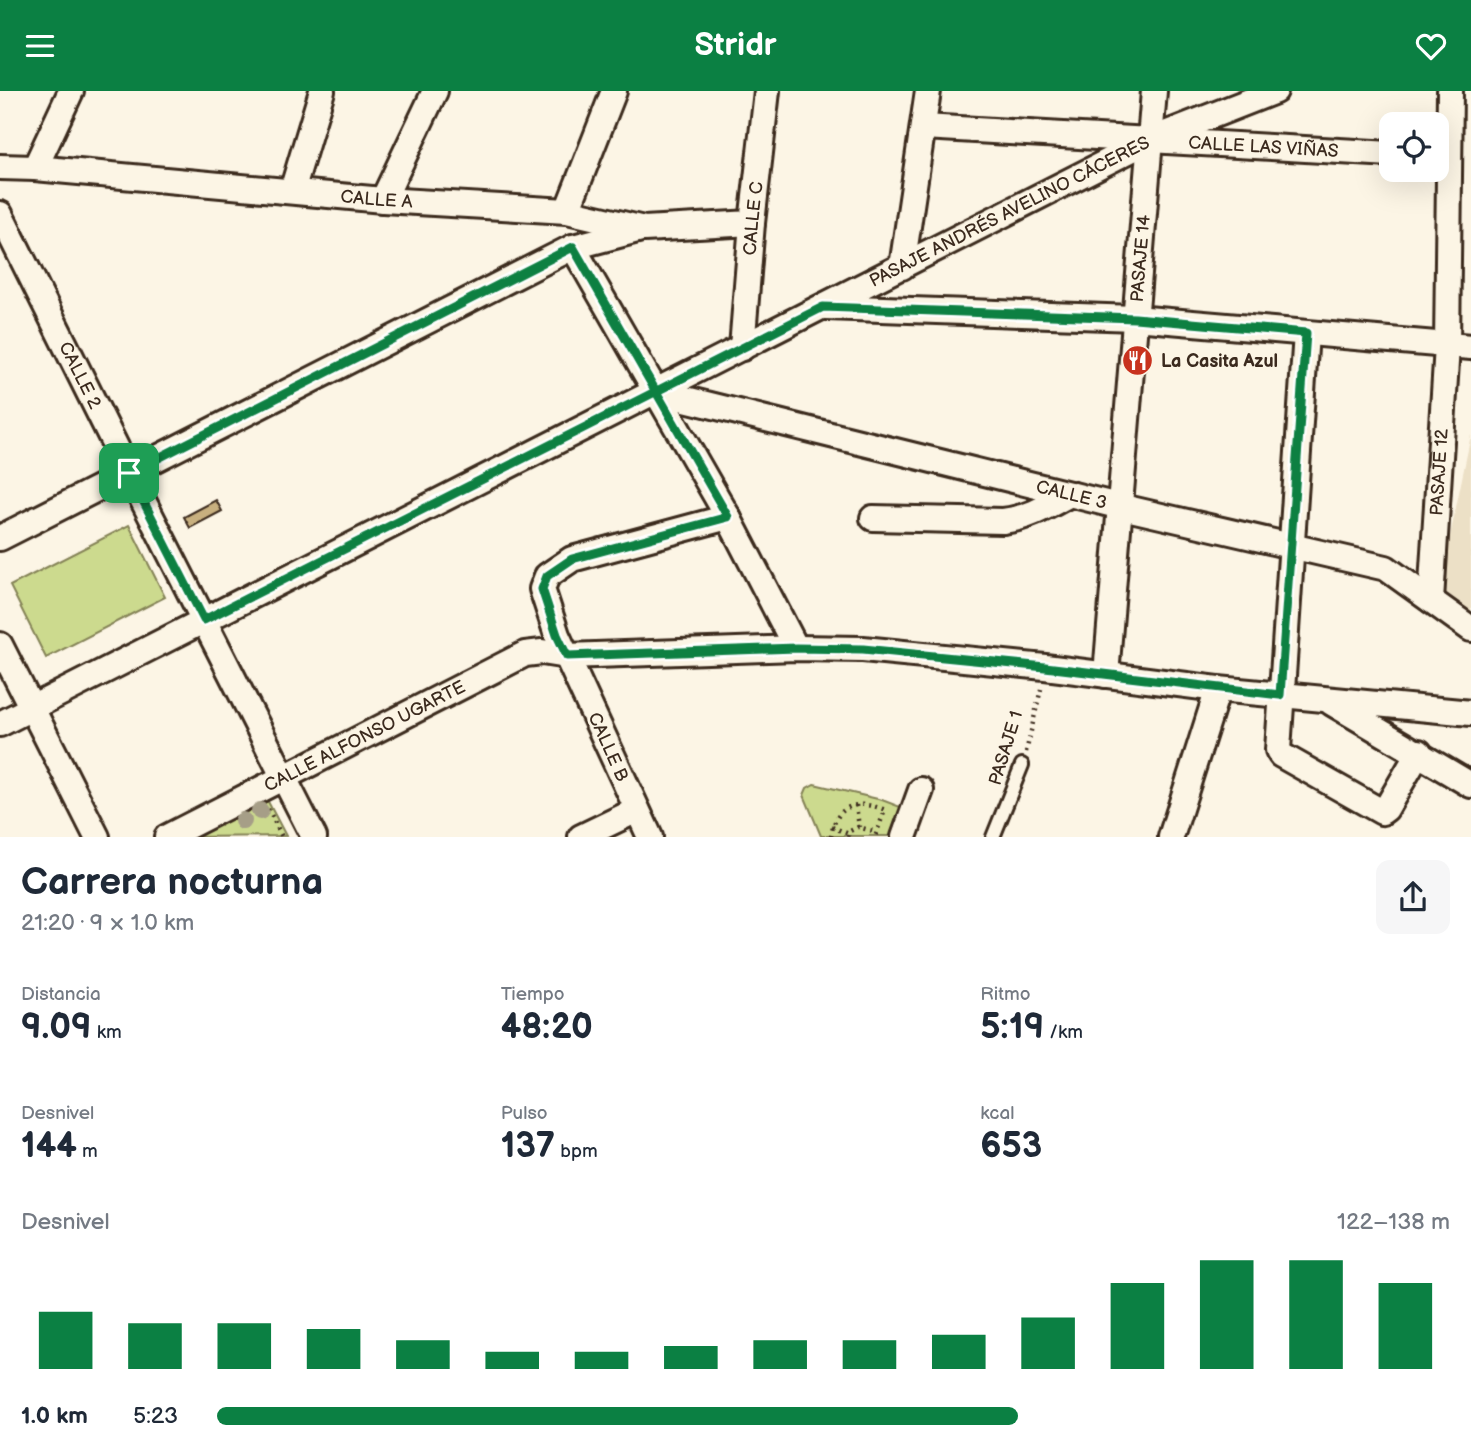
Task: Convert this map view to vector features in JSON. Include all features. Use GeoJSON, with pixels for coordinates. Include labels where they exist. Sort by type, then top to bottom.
{"type":"FeatureCollection","features":[{"type":"Feature","properties":{"kind":"street"},"geometry":{"type":"LineString","coordinates":[[35,168],[71,91]]}},
{"type":"Feature","properties":{"kind":"street"},"geometry":{"type":"LineString","coordinates":[[292,191],[322,91]]}},
{"type":"Feature","properties":{"kind":"street"},"geometry":{"type":"LineString","coordinates":[[383,200],[435,91]]}},
{"type":"Feature","properties":{"kind":"street"},"geometry":{"type":"LineString","coordinates":[[567,211],[614,91]]}},
{"type":"Feature","properties":{"kind":"street","name":"CALLE C"},"geometry":{"type":"LineString","coordinates":[[742,348],[752,223],[767,91]]}},
{"type":"Feature","properties":{"kind":"street"},"geometry":{"type":"LineString","coordinates":[[902,267],[928,91]]}},
{"type":"Feature","properties":{"kind":"street","name":"PASAJE 14"},"geometry":{"type":"LineString","coordinates":[[1106,675],[1154,91]]}},
{"type":"Feature","properties":{"kind":"street","name":"PASAJE ANDRÉS AVELINO CÁCERES"},"geometry":{"type":"LineString","coordinates":[[0,724],[1150,140],[1275,91]]}},
{"type":"Feature","properties":{"kind":"street","name":"PASAJE 12"},"geometry":{"type":"LineString","coordinates":[[1431,600],[1459,347],[1450,91]]}},
{"type":"Feature","properties":{"kind":"street","name":"CALLE LAS VIÑAS"},"geometry":{"type":"LineString","coordinates":[[923,127],[1379,153]]}},
{"type":"Feature","properties":{"kind":"street","name":"CALLE A"},"geometry":{"type":"LineString","coordinates":[[0,167],[383,200],[567,211],[643,229],[752,223]]}},
{"type":"Feature","properties":{"kind":"street","name":"CALLE 2"},"geometry":{"type":"LineString","coordinates":[[0,214],[314,837]]}},
{"type":"Feature","properties":{"kind":"street"},"geometry":{"type":"LineString","coordinates":[[0,538],[573,247],[643,229]]}},
{"type":"Feature","properties":{"kind":"street"},"geometry":{"type":"LineString","coordinates":[[573,247],[728,517],[796,648]]}},
{"type":"Feature","properties":{"kind":"street"},"geometry":{"type":"LineString","coordinates":[[823,307],[1135,318],[1459,347]]}},
{"type":"Feature","properties":{"kind":"street"},"geometry":{"type":"LineString","coordinates":[[1306,333],[1278,750],[1281,755],[1382,812],[1419,752]]}},
{"type":"Feature","properties":{"kind":"street","name":"CALLE 3"},"geometry":{"type":"LineString","coordinates":[[657,392],[1118,506],[1386,568],[1471,629]]}},
{"type":"Feature","properties":{"kind":"street"},"geometry":{"type":"LineString","coordinates":[[873,518],[1012,520],[1035,513],[1070,494]]}},
{"type":"Feature","properties":{"kind":"street","name":"CALLE B"},"geometry":{"type":"LineString","coordinates":[[650,837],[557,635],[542,589],[547,576],[572,559],[728,517]]}},
{"type":"Feature","properties":{"kind":"street"},"geometry":{"type":"LineString","coordinates":[[0,645],[97,837]]}},
{"type":"Feature","properties":{"kind":"street","name":"CALLE ALFONSO UGARTE"},"geometry":{"type":"LineString","coordinates":[[167,837],[526,654],[541,652],[567,656],[796,648],[863,649],[1045,667],[1218,689],[1471,713]]}},
{"type":"Feature","properties":{"kind":"street"},"geometry":{"type":"LineString","coordinates":[[1171,837],[1218,689]]}},
{"type":"Feature","properties":{"kind":"street"},"geometry":{"type":"LineString","coordinates":[[1325,699],[1471,785]]}},
{"type":"Feature","properties":{"kind":"street"},"geometry":{"type":"LineString","coordinates":[[904,837],[921,790]]}},
{"type":"Feature","properties":{"kind":"street"},"geometry":{"type":"LineString","coordinates":[[582,837],[637,810]]}},
{"type":"Feature","properties":{"kind":"lane","name":"PASAJE 1"},"geometry":{"type":"LineString","coordinates":[[993,837],[1022,765]]}},
{"type":"Feature","properties":{"kind":"path","name":"PASAJE 1"},"geometry":{"type":"LineString","coordinates":[[1022,765],[1045,667]]}},
{"type":"Feature","properties":{"kind":"path"},"geometry":{"type":"LineString","coordinates":[[831,837],[832,827],[843,811],[856,805],[870,804],[885,810],[876,834],[859,827]]}},
{"type":"Feature","properties":{"kind":"path"},"geometry":{"type":"LineString","coordinates":[[856,805],[859,827]]}},
{"type":"Feature","properties":{"kind":"path"},"geometry":{"type":"LineString","coordinates":[[832,827],[849,835],[859,827]]}},
{"type":"Feature","properties":{"kind":"shaded area"},"geometry":{"type":"Polygon","coordinates":[[[1471,435],[1471,623],[1437,599],[1471,435]]]}},
{"type":"Feature","properties":{"kind":"green space"},"geometry":{"type":"Polygon","coordinates":[[[129,525],[165,597],[46,658],[10,586],[129,525]]]}},
{"type":"Feature","properties":{"kind":"green space"},"geometry":{"type":"Polygon","coordinates":[[[814,784],[882,800],[903,808],[891,836],[821,836],[804,795],[807,788],[814,784]]]}},
{"type":"Feature","properties":{"kind":"green space"},"geometry":{"type":"Polygon","coordinates":[[[264,794],[286,836],[181,837],[264,794]]]}},
{"type":"Feature","properties":{"kind":"building"},"geometry":{"type":"Polygon","coordinates":[[[216,500],[222,511],[190,528],[184,517],[216,500]]]}},
{"type":"Feature","properties":{"kind":"place","name":"La Casita Azul"},"geometry":{"type":"Point","coordinates":[1138,361]}},
{"type":"Feature","properties":{"kind":"route"},"geometry":{"type":"LineString","coordinates":[[129,473],[204,620],[657,392],[823,307],[1135,318],[1306,333],[1280,695],[863,649],[796,648],[567,656],[542,589],[547,576],[572,559],[728,517],[657,392],[573,247],[129,473]]}}]}
